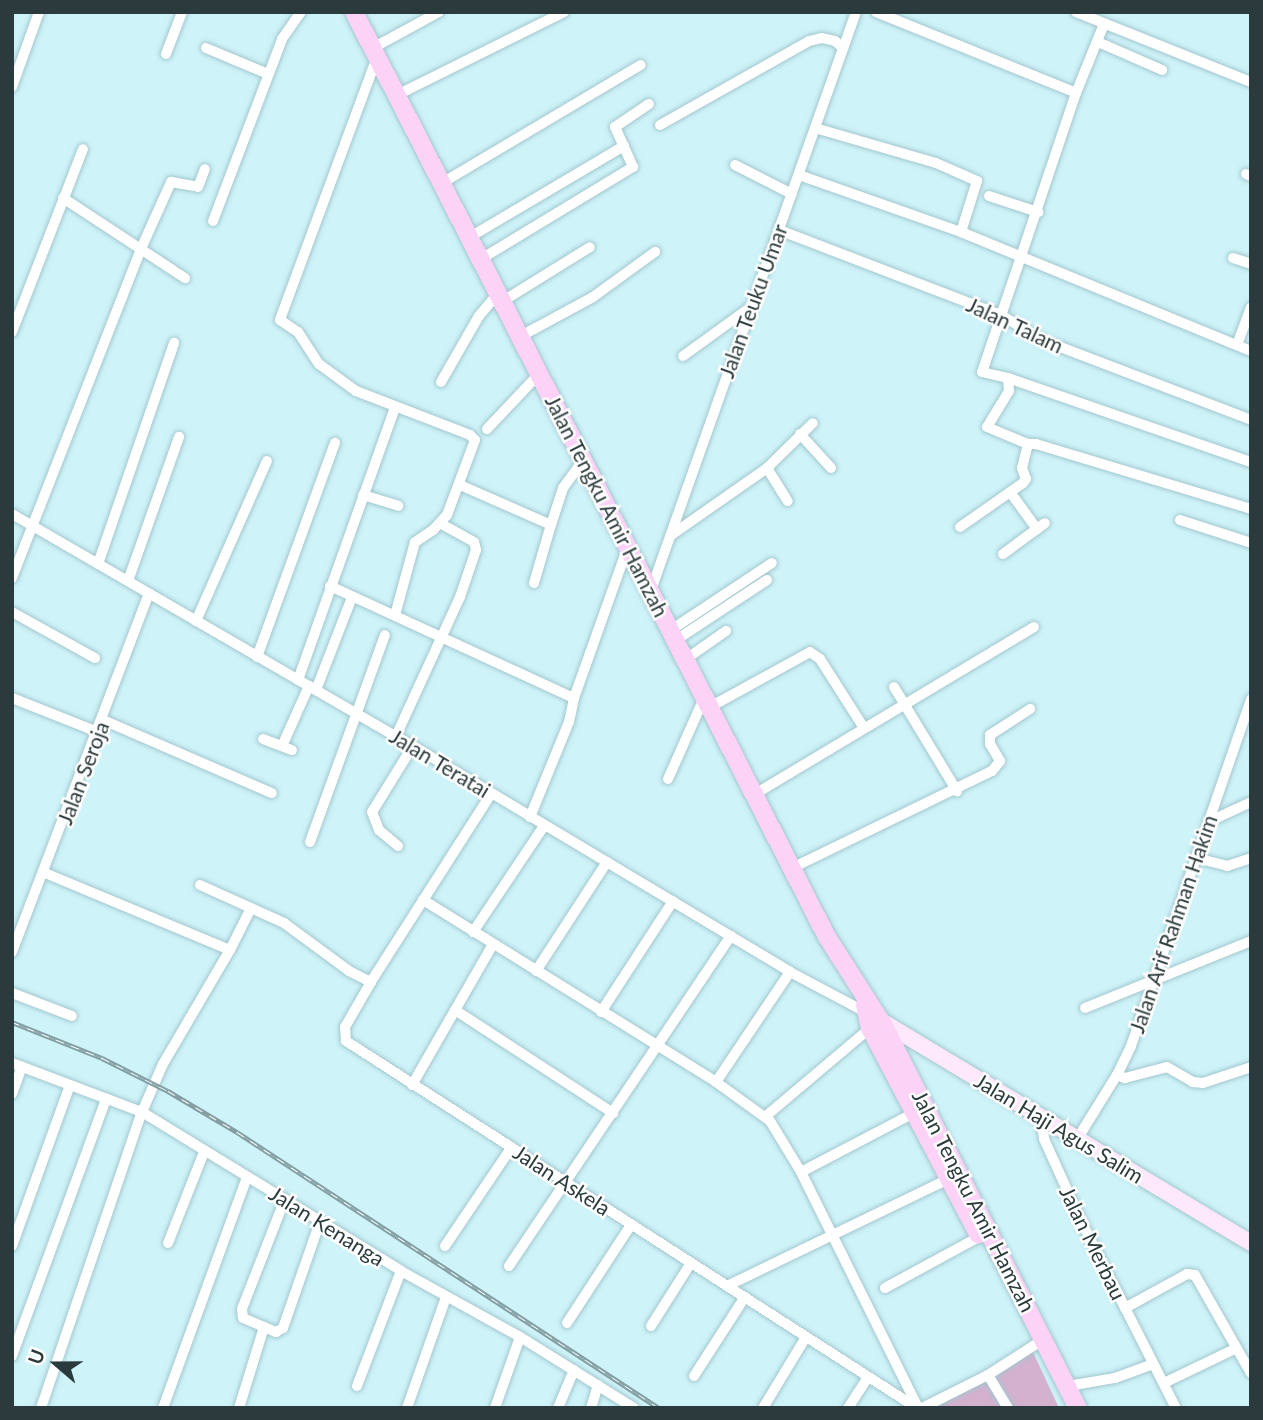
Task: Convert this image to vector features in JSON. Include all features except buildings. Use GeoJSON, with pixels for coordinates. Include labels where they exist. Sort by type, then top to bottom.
{"type":"FeatureCollection","features":[{"type":"Feature","properties":{"kind":"main road","name":"Jalan Tengku Amir Hamzah"},"geometry":{"type":"LineString","coordinates":[[354,12],[373,55],[397,94],[827,937],[1040,1342],[1068,1408]]}},
{"type":"Feature","properties":{"kind":"main road","name":"Jalan Tengku Amir Hamzah"},"geometry":{"type":"LineString","coordinates":[[870,1015],[914,1113],[948,1179],[979,1237],[1068,1386],[1078,1408]]}},
{"type":"Feature","properties":{"kind":"street"},"geometry":{"type":"LineString","coordinates":[[12,87],[39,12]]}},
{"type":"Feature","properties":{"kind":"street"},"geometry":{"type":"LineString","coordinates":[[166,54],[182,12]]}},
{"type":"Feature","properties":{"kind":"street"},"geometry":{"type":"LineString","coordinates":[[213,221],[268,74],[286,32],[301,12]]}},
{"type":"Feature","properties":{"kind":"street"},"geometry":{"type":"LineString","coordinates":[[394,615],[415,542],[440,523],[460,485],[475,443],[474,438],[356,391],[319,364],[298,332],[280,320],[373,55],[439,12]]}},
{"type":"Feature","properties":{"kind":"street"},"geometry":{"type":"LineString","coordinates":[[397,94],[564,12]]}},
{"type":"Feature","properties":{"kind":"street","name":"Jalan Teuku Umar"},"geometry":{"type":"LineString","coordinates":[[651,590],[856,12]]}},
{"type":"Feature","properties":{"kind":"street"},"geometry":{"type":"LineString","coordinates":[[876,12],[1076,93]]}},
{"type":"Feature","properties":{"kind":"street"},"geometry":{"type":"LineString","coordinates":[[1076,12],[1251,82]]}},
{"type":"Feature","properties":{"kind":"street"},"geometry":{"type":"LineString","coordinates":[[1104,24],[1076,93],[982,372],[1251,462]]}},
{"type":"Feature","properties":{"kind":"street"},"geometry":{"type":"LineString","coordinates":[[660,125],[808,41],[822,37],[835,41],[844,48]]}},
{"type":"Feature","properties":{"kind":"street"},"geometry":{"type":"LineString","coordinates":[[1098,42],[1162,69]]}},
{"type":"Feature","properties":{"kind":"street"},"geometry":{"type":"LineString","coordinates":[[206,48],[268,74]]}},
{"type":"Feature","properties":{"kind":"street"},"geometry":{"type":"LineString","coordinates":[[442,183],[641,65]]}},
{"type":"Feature","properties":{"kind":"street"},"geometry":{"type":"LineString","coordinates":[[481,259],[631,169],[634,163],[615,127],[649,104]]}},
{"type":"Feature","properties":{"kind":"street"},"geometry":{"type":"LineString","coordinates":[[815,128],[936,163],[977,181],[961,232]]}},
{"type":"Feature","properties":{"kind":"street"},"geometry":{"type":"LineString","coordinates":[[470,237],[624,146]]}},
{"type":"Feature","properties":{"kind":"street"},"geometry":{"type":"LineString","coordinates":[[12,331],[83,149]]}},
{"type":"Feature","properties":{"kind":"street"},"geometry":{"type":"LineString","coordinates":[[735,165],[792,194]]}},
{"type":"Feature","properties":{"kind":"street"},"geometry":{"type":"LineString","coordinates":[[12,579],[140,251],[172,181],[199,186],[205,169]]}},
{"type":"Feature","properties":{"kind":"street"},"geometry":{"type":"LineString","coordinates":[[799,175],[961,232],[1251,351]]}},
{"type":"Feature","properties":{"kind":"street"},"geometry":{"type":"LineString","coordinates":[[989,196],[1038,212]]}},
{"type":"Feature","properties":{"kind":"street"},"geometry":{"type":"LineString","coordinates":[[63,198],[185,278]]}},
{"type":"Feature","properties":{"kind":"street","name":"Jalan Talam"},"geometry":{"type":"LineString","coordinates":[[779,230],[1000,315],[1042,340],[1251,420]]}},
{"type":"Feature","properties":{"kind":"street"},"geometry":{"type":"LineString","coordinates":[[440,382],[479,316],[500,297],[590,247]]}},
{"type":"Feature","properties":{"kind":"street"},"geometry":{"type":"LineString","coordinates":[[521,336],[593,298],[655,252]]}},
{"type":"Feature","properties":{"kind":"street"},"geometry":{"type":"LineString","coordinates":[[1233,258],[1251,264]]}},
{"type":"Feature","properties":{"kind":"street"},"geometry":{"type":"LineString","coordinates":[[683,356],[752,306]]}},
{"type":"Feature","properties":{"kind":"street"},"geometry":{"type":"LineString","coordinates":[[1237,345],[1251,307]]}},
{"type":"Feature","properties":{"kind":"street"},"geometry":{"type":"LineString","coordinates":[[98,564],[174,342]]}},
{"type":"Feature","properties":{"kind":"street"},"geometry":{"type":"LineString","coordinates":[[487,429],[540,373]]}},
{"type":"Feature","properties":{"kind":"street"},"geometry":{"type":"LineString","coordinates":[[1008,379],[1009,391],[987,426],[1028,444],[1150,477],[1251,509]]}},
{"type":"Feature","properties":{"kind":"street"},"geometry":{"type":"LineString","coordinates":[[298,680],[395,408]]}},
{"type":"Feature","properties":{"kind":"street"},"geometry":{"type":"LineString","coordinates":[[670,536],[767,468],[813,423]]}},
{"type":"Feature","properties":{"kind":"street"},"geometry":{"type":"LineString","coordinates":[[800,434],[831,468]]}},
{"type":"Feature","properties":{"kind":"street"},"geometry":{"type":"LineString","coordinates":[[128,581],[179,437]]}},
{"type":"Feature","properties":{"kind":"street"},"geometry":{"type":"LineString","coordinates":[[257,657],[335,443]]}},
{"type":"Feature","properties":{"kind":"street"},"geometry":{"type":"LineString","coordinates":[[960,527],[1026,479],[1022,468],[1028,444]]}},
{"type":"Feature","properties":{"kind":"street"},"geometry":{"type":"LineString","coordinates":[[534,583],[563,488],[584,459]]}},
{"type":"Feature","properties":{"kind":"street"},"geometry":{"type":"LineString","coordinates":[[196,621],[267,461]]}},
{"type":"Feature","properties":{"kind":"street"},"geometry":{"type":"LineString","coordinates":[[767,468],[788,501]]}},
{"type":"Feature","properties":{"kind":"street"},"geometry":{"type":"LineString","coordinates":[[460,485],[551,526]]}},
{"type":"Feature","properties":{"kind":"street"},"geometry":{"type":"LineString","coordinates":[[1003,554],[1041,526],[1010,492]]}},
{"type":"Feature","properties":{"kind":"street"},"geometry":{"type":"LineString","coordinates":[[363,495],[398,506]]}},
{"type":"Feature","properties":{"kind":"street","name":"Jalan Teratai"},"geometry":{"type":"LineString","coordinates":[[12,514],[413,746],[790,972],[870,1015]]}},
{"type":"Feature","properties":{"kind":"street"},"geometry":{"type":"LineString","coordinates":[[1180,520],[1251,543]]}},
{"type":"Feature","properties":{"kind":"street"},"geometry":{"type":"LineString","coordinates":[[396,736],[460,597],[476,546],[440,523]]}},
{"type":"Feature","properties":{"kind":"street"},"geometry":{"type":"LineString","coordinates":[[530,817],[569,722],[574,698],[628,545]]}},
{"type":"Feature","properties":{"kind":"street"},"geometry":{"type":"LineString","coordinates":[[674,635],[772,563]]}},
{"type":"Feature","properties":{"kind":"street"},"geometry":{"type":"LineString","coordinates":[[674,635],[767,580]]}},
{"type":"Feature","properties":{"kind":"street"},"geometry":{"type":"LineString","coordinates":[[330,586],[574,698]]}},
{"type":"Feature","properties":{"kind":"street","name":"Jalan Seroja"},"geometry":{"type":"LineString","coordinates":[[12,952],[45,873],[149,593]]}},
{"type":"Feature","properties":{"kind":"street"},"geometry":{"type":"LineString","coordinates":[[262,739],[287,748],[352,597]]}},
{"type":"Feature","properties":{"kind":"street"},"geometry":{"type":"LineString","coordinates":[[12,611],[95,658]]}},
{"type":"Feature","properties":{"kind":"street"},"geometry":{"type":"LineString","coordinates":[[755,794],[1034,627]]}},
{"type":"Feature","properties":{"kind":"street"},"geometry":{"type":"LineString","coordinates":[[686,659],[726,631]]}},
{"type":"Feature","properties":{"kind":"street"},"geometry":{"type":"LineString","coordinates":[[310,842],[385,635]]}},
{"type":"Feature","properties":{"kind":"street"},"geometry":{"type":"LineString","coordinates":[[668,779],[708,702],[810,652],[820,659],[864,727]]}},
{"type":"Feature","properties":{"kind":"street"},"geometry":{"type":"LineString","coordinates":[[894,687],[957,790]]}},
{"type":"Feature","properties":{"kind":"street"},"geometry":{"type":"LineString","coordinates":[[12,698],[98,732]]}},
{"type":"Feature","properties":{"kind":"street","name":"Jalan Arif Rahman Hakim"},"geometry":{"type":"LineString","coordinates":[[1076,1141],[1117,1075],[1154,981],[1251,698]]}},
{"type":"Feature","properties":{"kind":"street"},"geometry":{"type":"LineString","coordinates":[[792,868],[957,790],[999,766],[998,753],[990,744],[990,735],[1030,709]]}},
{"type":"Feature","properties":{"kind":"street"},"geometry":{"type":"LineString","coordinates":[[103,720],[272,793]]}},
{"type":"Feature","properties":{"kind":"street"},"geometry":{"type":"LineString","coordinates":[[398,846],[379,831],[372,812],[413,746]]}},
{"type":"Feature","properties":{"kind":"street","name":"Jalan Askela"},"geometry":{"type":"LineString","coordinates":[[491,794],[371,982],[345,1027],[344,1038],[412,1085],[919,1408]]}},
{"type":"Feature","properties":{"kind":"street"},"geometry":{"type":"LineString","coordinates":[[1208,822],[1251,802]]}},
{"type":"Feature","properties":{"kind":"street"},"geometry":{"type":"LineString","coordinates":[[473,932],[544,826]]}},
{"type":"Feature","properties":{"kind":"street"},"geometry":{"type":"LineString","coordinates":[[1196,858],[1227,866],[1251,858]]}},
{"type":"Feature","properties":{"kind":"street"},"geometry":{"type":"LineString","coordinates":[[536,971],[607,862]]}},
{"type":"Feature","properties":{"kind":"street"},"geometry":{"type":"LineString","coordinates":[[45,873],[230,950]]}},
{"type":"Feature","properties":{"kind":"street"},"geometry":{"type":"LineString","coordinates":[[200,885],[284,923],[349,971],[371,982]]}},
{"type":"Feature","properties":{"kind":"street"},"geometry":{"type":"LineString","coordinates":[[423,900],[716,1082],[766,1116],[802,1172],[919,1408],[988,1375],[1040,1342]]}},
{"type":"Feature","properties":{"kind":"street"},"geometry":{"type":"LineString","coordinates":[[601,1012],[673,901]]}},
{"type":"Feature","properties":{"kind":"street"},"geometry":{"type":"LineString","coordinates":[[41,1408],[142,1112],[163,1064],[230,950],[251,908]]}},
{"type":"Feature","properties":{"kind":"street"},"geometry":{"type":"LineString","coordinates":[[12,912],[26,916]]}},
{"type":"Feature","properties":{"kind":"street"},"geometry":{"type":"LineString","coordinates":[[509,1266],[731,936]]}},
{"type":"Feature","properties":{"kind":"street"},"geometry":{"type":"LineString","coordinates":[[1085,1008],[1251,941]]}},
{"type":"Feature","properties":{"kind":"street"},"geometry":{"type":"LineString","coordinates":[[412,1085],[493,944]]}},
{"type":"Feature","properties":{"kind":"street"},"geometry":{"type":"LineString","coordinates":[[716,1082],[790,972]]}},
{"type":"Feature","properties":{"kind":"street"},"geometry":{"type":"LineString","coordinates":[[12,993],[72,1016]]}},
{"type":"Feature","properties":{"kind":"street"},"geometry":{"type":"LineString","coordinates":[[455,1010],[613,1113]]}},
{"type":"Feature","properties":{"kind":"street"},"geometry":{"type":"LineString","coordinates":[[766,1116],[870,1015]]}},
{"type":"Feature","properties":{"kind":"street","name":"Jalan Haji Agus Salim"},"geometry":{"type":"LineString","coordinates":[[870,1015],[1076,1141],[1251,1243]]}},
{"type":"Feature","properties":{"kind":"street"},"geometry":{"type":"LineString","coordinates":[[12,1094],[17,1065]]}},
{"type":"Feature","properties":{"kind":"street","name":"Jalan Kenanga"},"geometry":{"type":"LineString","coordinates":[[17,1065],[142,1112],[204,1153],[634,1408]]}},
{"type":"Feature","properties":{"kind":"street"},"geometry":{"type":"LineString","coordinates":[[1117,1075],[1125,1078],[1167,1067],[1193,1082],[1203,1083],[1251,1067]]}},
{"type":"Feature","properties":{"kind":"street"},"geometry":{"type":"LineString","coordinates":[[12,1245],[70,1085]]}},
{"type":"Feature","properties":{"kind":"street"},"geometry":{"type":"LineString","coordinates":[[12,1356],[106,1099]]}},
{"type":"Feature","properties":{"kind":"street"},"geometry":{"type":"LineString","coordinates":[[802,1172],[914,1113]]}},
{"type":"Feature","properties":{"kind":"street","name":"Jalan Merbau"},"geometry":{"type":"LineString","coordinates":[[1041,1119],[1040,1125],[1049,1152],[1176,1408]]}},
{"type":"Feature","properties":{"kind":"street"},"geometry":{"type":"LineString","coordinates":[[444,1246],[511,1148]]}},
{"type":"Feature","properties":{"kind":"street"},"geometry":{"type":"LineString","coordinates":[[168,1243],[204,1153]]}},
{"type":"Feature","properties":{"kind":"street"},"geometry":{"type":"LineString","coordinates":[[163,1408],[247,1177]]}},
{"type":"Feature","properties":{"kind":"street"},"geometry":{"type":"LineString","coordinates":[[727,1286],[948,1179]]}},
{"type":"Feature","properties":{"kind":"street"},"geometry":{"type":"LineString","coordinates":[[285,1199],[240,1314],[275,1332],[283,1328],[320,1222]]}},
{"type":"Feature","properties":{"kind":"street"},"geometry":{"type":"LineString","coordinates":[[567,1323],[631,1225]]}},
{"type":"Feature","properties":{"kind":"street"},"geometry":{"type":"LineString","coordinates":[[885,1288],[979,1237]]}},
{"type":"Feature","properties":{"kind":"street"},"geometry":{"type":"LineString","coordinates":[[651,1326],[691,1263]]}},
{"type":"Feature","properties":{"kind":"street"},"geometry":{"type":"LineString","coordinates":[[357,1386],[401,1271]]}},
{"type":"Feature","properties":{"kind":"street"},"geometry":{"type":"LineString","coordinates":[[1125,1308],[1191,1273],[1195,1275],[1251,1373]]}},
{"type":"Feature","properties":{"kind":"street"},"geometry":{"type":"LineString","coordinates":[[407,1408],[446,1297]]}},
{"type":"Feature","properties":{"kind":"street"},"geometry":{"type":"LineString","coordinates":[[694,1376],[745,1297]]}},
{"type":"Feature","properties":{"kind":"street"},"geometry":{"type":"LineString","coordinates":[[239,1408],[264,1328]]}},
{"type":"Feature","properties":{"kind":"street"},"geometry":{"type":"LineString","coordinates":[[763,1408],[806,1337]]}},
{"type":"Feature","properties":{"kind":"street"},"geometry":{"type":"LineString","coordinates":[[495,1408],[520,1338]]}},
{"type":"Feature","properties":{"kind":"street"},"geometry":{"type":"LineString","coordinates":[[1164,1383],[1235,1349]]}},
{"type":"Feature","properties":{"kind":"street"},"geometry":{"type":"LineString","coordinates":[[1068,1386],[1115,1378],[1153,1364]]}},
{"type":"Feature","properties":{"kind":"street"},"geometry":{"type":"LineString","coordinates":[[558,1408],[574,1370]]}},
{"type":"Feature","properties":{"kind":"street"},"geometry":{"type":"LineString","coordinates":[[988,1375],[1008,1408]]}},
{"type":"Feature","properties":{"kind":"street"},"geometry":{"type":"LineString","coordinates":[[848,1408],[868,1377]]}},
{"type":"Feature","properties":{"kind":"street"},"geometry":{"type":"LineString","coordinates":[[592,1407],[598,1385]]}},
{"type":"Feature","properties":{"kind":"shaded area"},"geometry":{"type":"Polygon","coordinates":[[[1032,1350],[1059,1408],[936,1408],[1032,1350]]]}},
{"type":"Feature","properties":{"kind":"railway"},"geometry":{"type":"LineString","coordinates":[[12,1022],[102,1058],[168,1091],[237,1132],[659,1408]]}}]}
